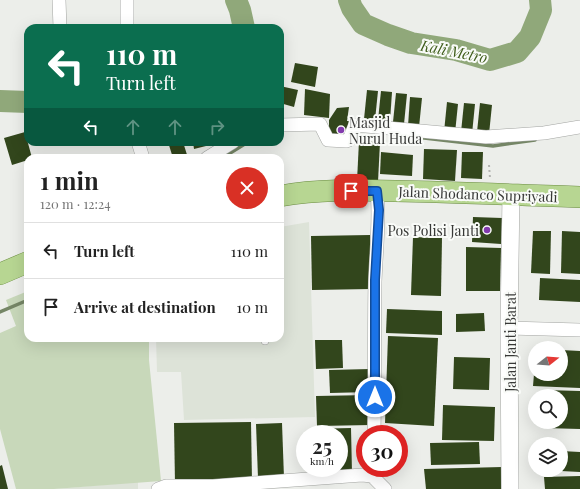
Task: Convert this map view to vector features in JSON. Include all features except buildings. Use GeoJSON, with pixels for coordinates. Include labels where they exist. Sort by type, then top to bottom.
{"type":"FeatureCollection","features":[{"type":"Feature","properties":{"kind":"main road","name":"Jalan Shodanco Supriyadi"},"geometry":{"type":"LineString","coordinates":[[284,196],[324,191],[377,191],[580,197]]}},
{"type":"Feature","properties":{"kind":"main road"},"geometry":{"type":"LineString","coordinates":[[0,274],[24,264]]}},
{"type":"Feature","properties":{"kind":"street"},"geometry":{"type":"LineString","coordinates":[[59,0],[60,24]]}},
{"type":"Feature","properties":{"kind":"street"},"geometry":{"type":"LineString","coordinates":[[127,0],[127,24]]}},
{"type":"Feature","properties":{"kind":"street"},"geometry":{"type":"LineString","coordinates":[[284,126],[320,124],[328,140],[346,141],[349,140],[355,125],[486,137],[544,133],[580,128]]}},
{"type":"Feature","properties":{"kind":"street"},"geometry":{"type":"LineString","coordinates":[[213,154],[226,146]]}},
{"type":"Feature","properties":{"kind":"street"},"geometry":{"type":"LineString","coordinates":[[374,425],[375,280],[379,210],[377,191]]}},
{"type":"Feature","properties":{"kind":"street","name":"Jalan Janti Barat"},"geometry":{"type":"LineString","coordinates":[[510,489],[511,194]]}},
{"type":"Feature","properties":{"kind":"street"},"geometry":{"type":"LineString","coordinates":[[510,328],[580,330]]}},
{"type":"Feature","properties":{"kind":"street"},"geometry":{"type":"LineString","coordinates":[[158,489],[166,486],[256,486],[356,476]]}},
{"type":"Feature","properties":{"kind":"street"},"geometry":{"type":"LineString","coordinates":[[377,477],[385,489]]}},
{"type":"Feature","properties":{"kind":"shaded area"},"geometry":{"type":"Polygon","coordinates":[[[309,222],[315,417],[184,420],[181,372],[157,372],[156,342],[284,342],[284,226],[309,222]]]}},
{"type":"Feature","properties":{"kind":"shaded area"},"geometry":{"type":"Polygon","coordinates":[[[138,482],[138,489],[54,489],[138,482]]]}},
{"type":"Feature","properties":{"kind":"green space"},"geometry":{"type":"Polygon","coordinates":[[[24,293],[24,342],[149,342],[149,360],[161,481],[54,489],[16,489],[0,429],[0,333],[16,326],[6,300],[24,293]]]}},
{"type":"Feature","properties":{"kind":"waterway","name":"Kali Metro"},"geometry":{"type":"LineString","coordinates":[[236,0],[243,24]]}},
{"type":"Feature","properties":{"kind":"waterway","name":"Kali Metro"},"geometry":{"type":"LineString","coordinates":[[349,0],[352,8],[363,24],[388,35],[411,43],[456,50],[490,60],[517,52],[530,37],[541,10],[540,0]]}},
{"type":"Feature","properties":{"kind":"waterway","name":"Kali Metro"},"geometry":{"type":"LineString","coordinates":[[0,101],[24,102]]}},
{"type":"Feature","properties":{"kind":"waterway"},"geometry":{"type":"LineString","coordinates":[[407,136],[493,146],[535,140]]}},
{"type":"Feature","properties":{"kind":"waterway"},"geometry":{"type":"LineString","coordinates":[[229,154],[242,146]]}},
{"type":"Feature","properties":{"kind":"waterway"},"geometry":{"type":"LineString","coordinates":[[0,312],[24,302]]}},
{"type":"Feature","properties":{"kind":"place","name":"Masjid Nurul Huda"},"geometry":{"type":"Point","coordinates":[341,130]}},
{"type":"Feature","properties":{"kind":"place","name":"Pos Polisi Janti"},"geometry":{"type":"Point","coordinates":[487,230]}},
{"type":"Feature","properties":{"kind":"route"},"geometry":{"type":"LineString","coordinates":[[351,191],[377,191],[379,210],[375,280],[375,397]]}}]}
